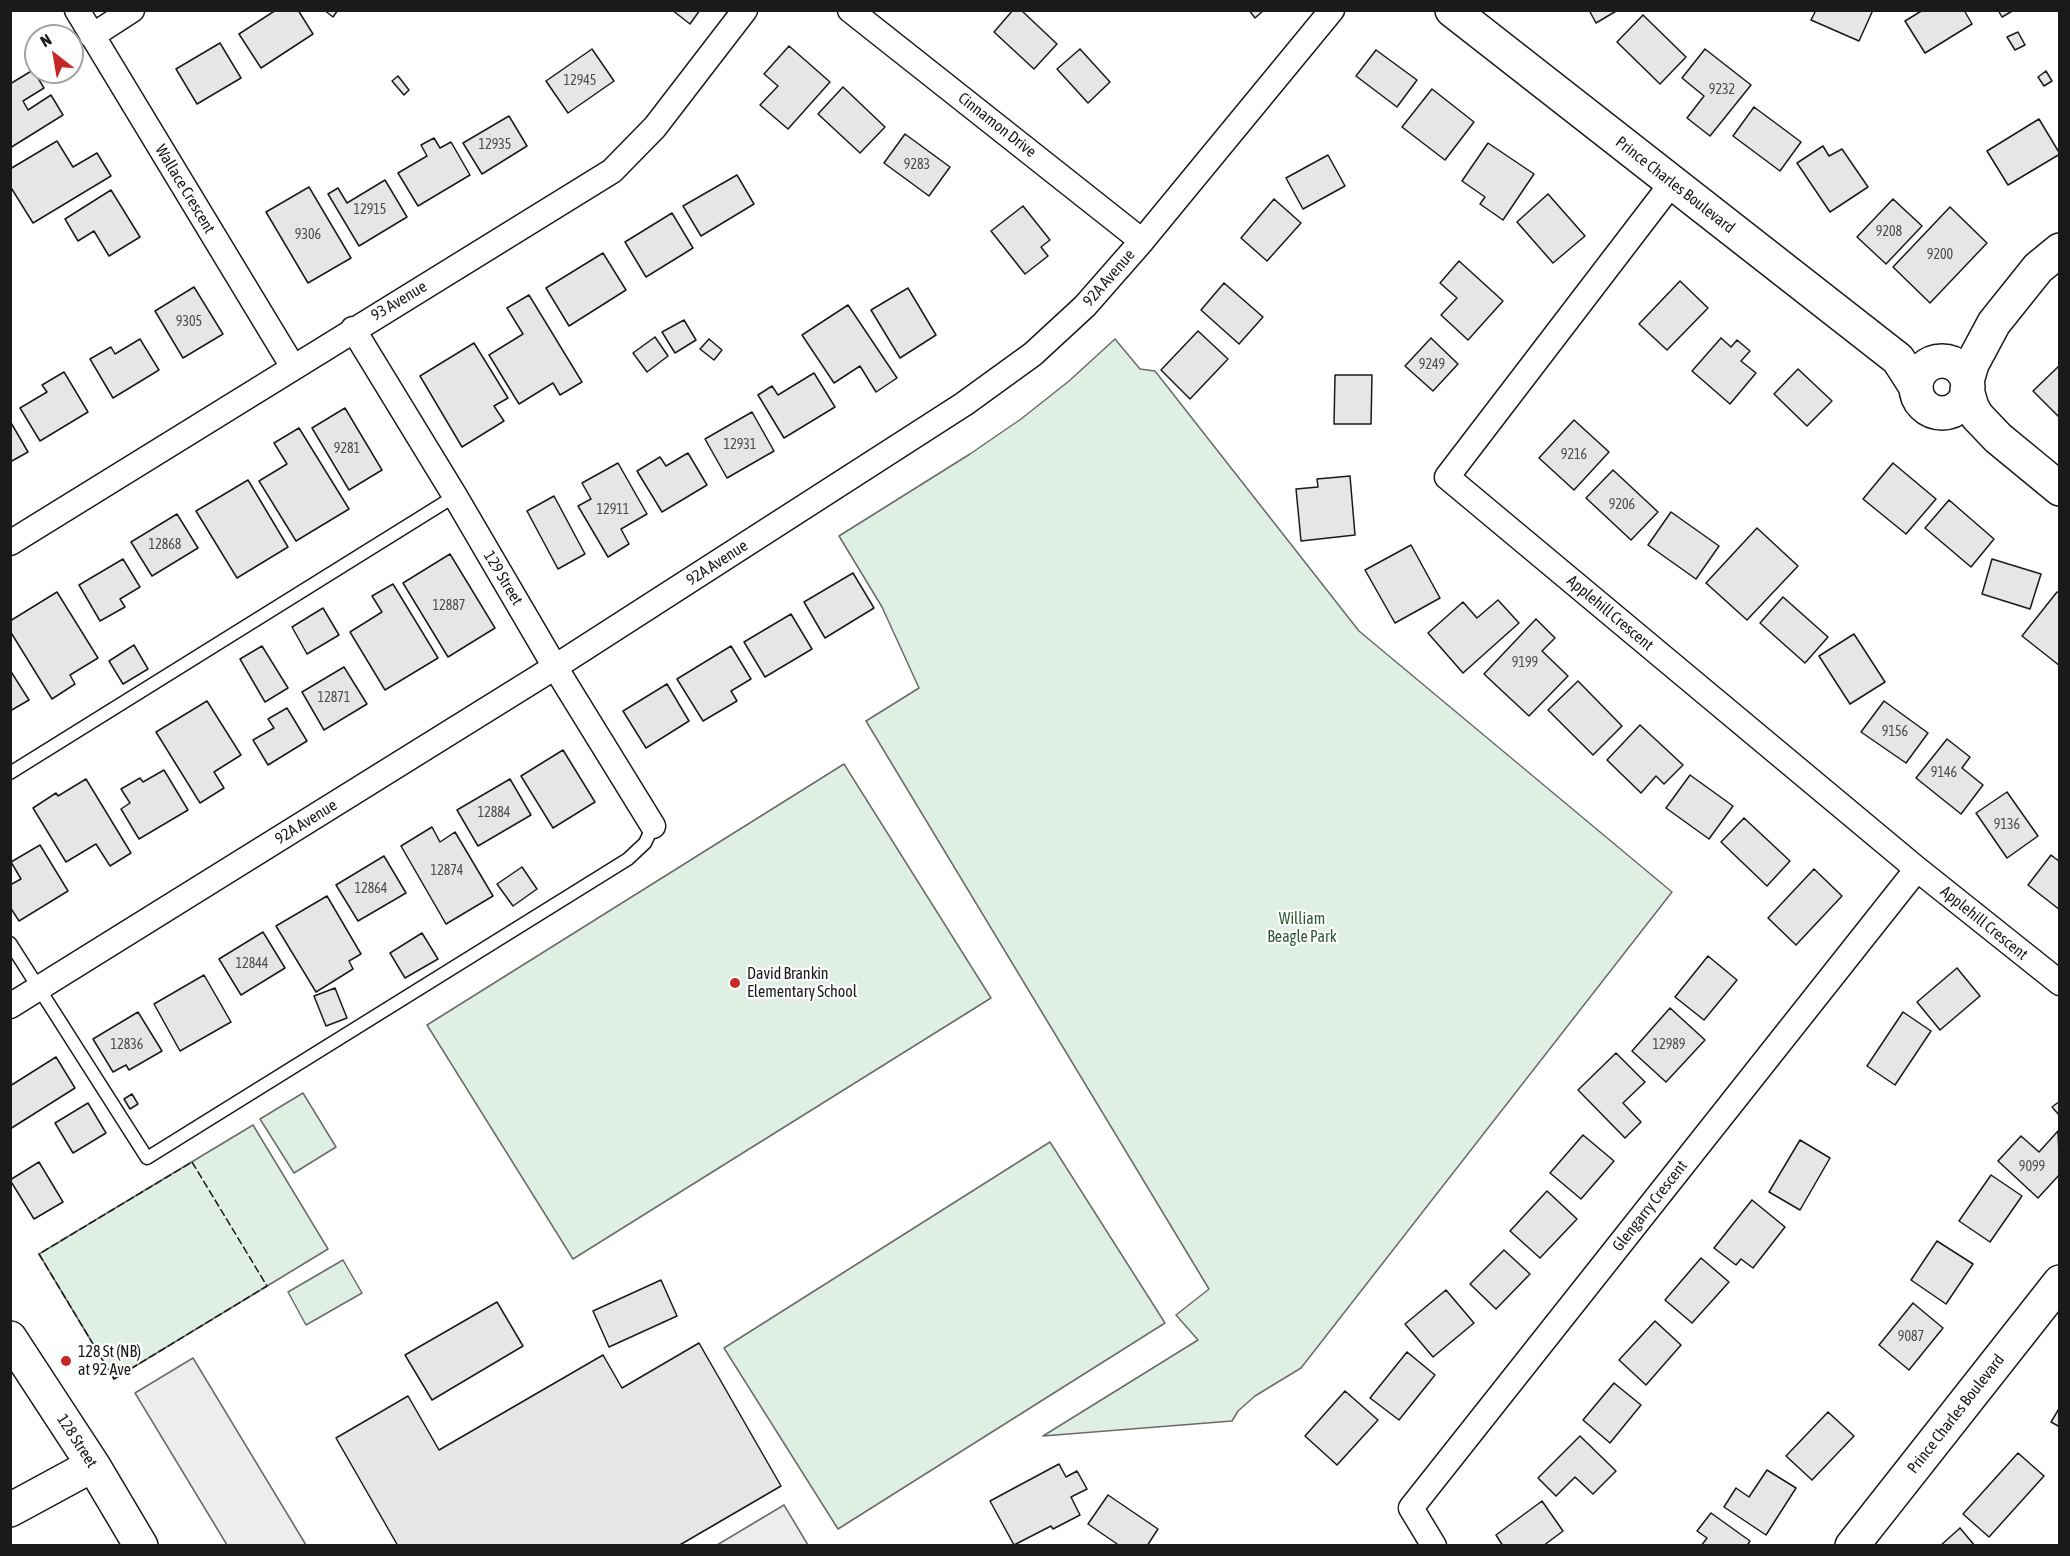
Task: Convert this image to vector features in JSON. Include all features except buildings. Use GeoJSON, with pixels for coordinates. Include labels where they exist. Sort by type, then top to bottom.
{"type":"FeatureCollection","features":[{"type":"Feature","properties":{"kind":"street","name":"Wallace Crescent"},"geometry":{"type":"LineString","coordinates":[[77,10],[293,366]]}},
{"type":"Feature","properties":{"kind":"street"},"geometry":{"type":"LineString","coordinates":[[92,36],[132,10]]}},
{"type":"Feature","properties":{"kind":"street","name":"93 Avenue"},"geometry":{"type":"LineString","coordinates":[[10,543],[293,366],[612,171],[655,127],[745,10]]}},
{"type":"Feature","properties":{"kind":"street","name":"Cinnamon Drive"},"geometry":{"type":"LineString","coordinates":[[850,10],[1142,241]]}},
{"type":"Feature","properties":{"kind":"street","name":"92A Avenue"},"geometry":{"type":"LineString","coordinates":[[10,1006],[555,667],[982,392],[1033,354],[1085,306],[1142,241],[1332,10]]}},
{"type":"Feature","properties":{"kind":"street","name":"Prince Charles Boulevard"},"geometry":{"type":"LineString","coordinates":[[1452,10],[1672,183],[1937,374],[1922,403],[1936,412],[1945,412],[1969,421],[1998,438]]}},
{"type":"Feature","properties":{"kind":"street","name":"Applehill Crescent"},"geometry":{"type":"LineString","coordinates":[[1672,183],[1447,477],[1917,869],[2060,983]]}},
{"type":"Feature","properties":{"kind":"street"},"geometry":{"type":"LineString","coordinates":[[2060,250],[2038,268],[1994,323],[1937,374],[1972,406],[1977,416],[1998,438],[2060,489]]}},
{"type":"Feature","properties":{"kind":"street","name":"129 Street"},"geometry":{"type":"LineString","coordinates":[[353,329],[653,826]]}},
{"type":"Feature","properties":{"kind":"street","name":"Glengarry Crescent"},"geometry":{"type":"LineString","coordinates":[[1434,1545],[1411,1508],[1917,869]]}},
{"type":"Feature","properties":{"kind":"street","name":"Prince Charles Boulevard"},"geometry":{"type":"LineString","coordinates":[[1852,1545],[2060,1282]]}},
{"type":"Feature","properties":{"kind":"street","name":"128 Street"},"geometry":{"type":"LineString","coordinates":[[10,1338],[93,1465],[141,1545]]}},
{"type":"Feature","properties":{"kind":"street"},"geometry":{"type":"LineString","coordinates":[[10,1510],[93,1465]]}},
{"type":"Feature","properties":{"kind":"lane"},"geometry":{"type":"LineString","coordinates":[[10,773],[455,496]]}},
{"type":"Feature","properties":{"kind":"lane"},"geometry":{"type":"LineString","coordinates":[[10,943],[147,1158],[628,859],[645,843],[653,826]]}},
{"type":"Feature","properties":{"kind":"green space","name":"William Beagle Park"},"geometry":{"type":"Polygon","coordinates":[[[1115,339],[1140,369],[1155,371],[1359,631],[1672,892],[1301,1368],[1255,1396],[1238,1411],[1232,1421],[1043,1436],[1198,1340],[1176,1315],[1209,1289],[866,721],[919,688],[882,607],[839,536],[970,454],[1021,419],[1069,381],[1115,339]]]}},
{"type":"Feature","properties":{"kind":"green space"},"geometry":{"type":"Polygon","coordinates":[[[844,764],[991,998],[573,1259],[427,1025],[844,764]]]}},
{"type":"Feature","properties":{"kind":"green space"},"geometry":{"type":"Polygon","coordinates":[[[303,1093],[336,1147],[294,1173],[260,1119],[303,1093]]]}},
{"type":"Feature","properties":{"kind":"green space"},"geometry":{"type":"Polygon","coordinates":[[[253,1125],[328,1249],[114,1379],[39,1254],[253,1125]]]}},
{"type":"Feature","properties":{"kind":"green space"},"geometry":{"type":"Polygon","coordinates":[[[1050,1142],[1165,1323],[838,1529],[724,1348],[1050,1142]]]}},
{"type":"Feature","properties":{"kind":"green space"},"geometry":{"type":"Polygon","coordinates":[[[343,1260],[362,1293],[306,1325],[288,1292],[343,1260]]]}},
{"type":"Feature","properties":{"kind":"shaded area"},"geometry":{"type":"Polygon","coordinates":[[[193,1358],[306,1545],[227,1545],[135,1393],[193,1358]]]}},
{"type":"Feature","properties":{"kind":"shaded area"},"geometry":{"type":"Polygon","coordinates":[[[784,1505],[808,1545],[717,1545],[784,1505]]]}},
{"type":"Feature","properties":{"kind":"fence"},"geometry":{"type":"LineString","coordinates":[[192,1162],[267,1286],[114,1379],[39,1254],[192,1162]]}},
{"type":"Feature","properties":{"kind":"place","name":"David Brankin Elementary School"},"geometry":{"type":"Point","coordinates":[735,983]}},
{"type":"Feature","properties":{"kind":"place","name":"128 St (NB) at 92 Ave"},"geometry":{"type":"Point","coordinates":[66,1361]}}]}
